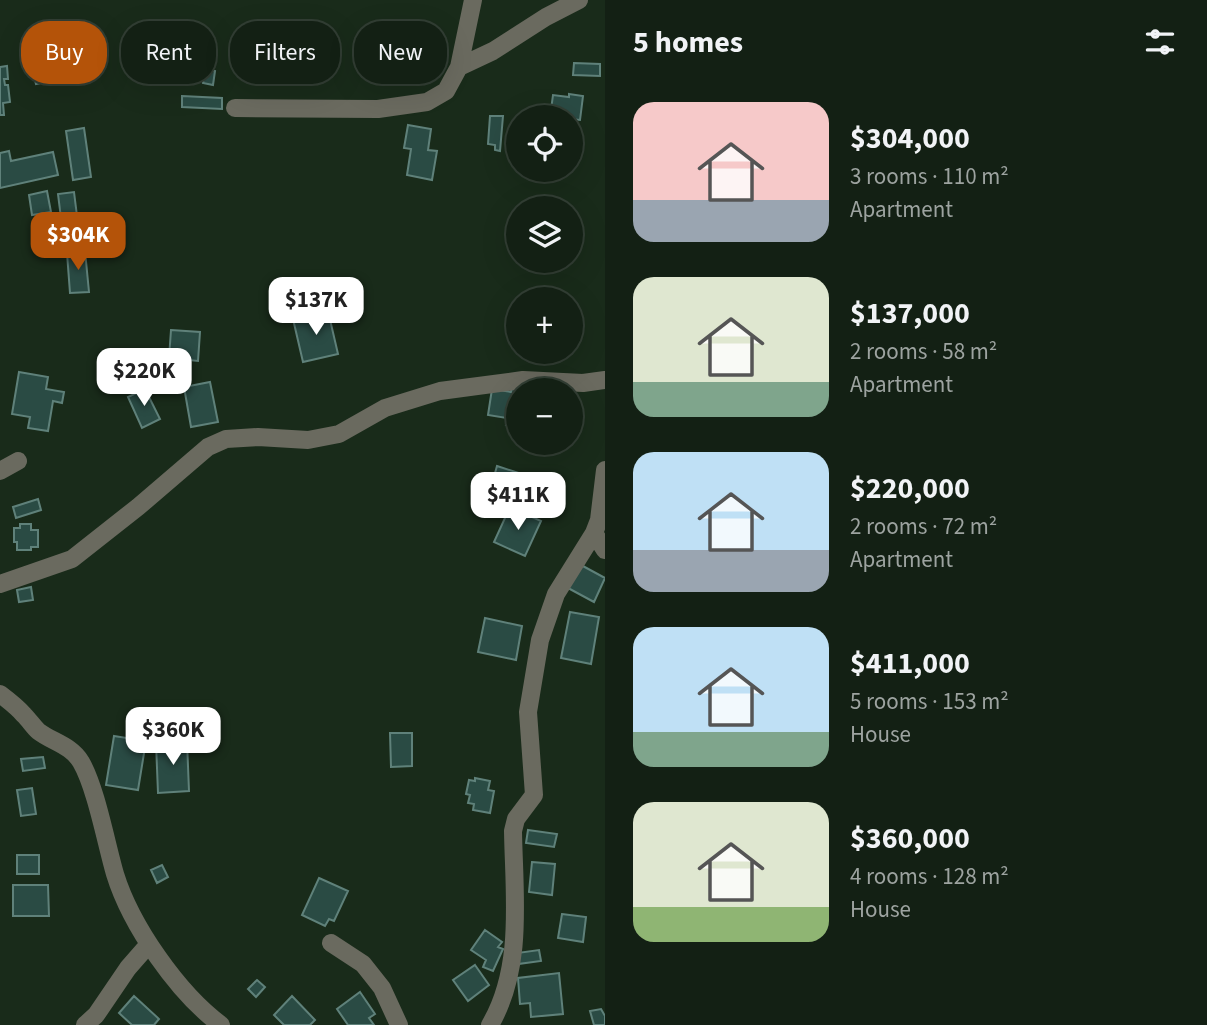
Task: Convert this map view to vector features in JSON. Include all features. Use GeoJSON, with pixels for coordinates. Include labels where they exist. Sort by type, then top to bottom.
{"type":"FeatureCollection","features":[{"type":"Feature","properties":{"kind":"street"},"geometry":{"type":"LineString","coordinates":[[235,108],[378,109],[427,102],[446,91],[459,67],[473,0]]}},
{"type":"Feature","properties":{"kind":"street"},"geometry":{"type":"LineString","coordinates":[[459,67],[493,51],[546,17],[579,0]]}},
{"type":"Feature","properties":{"kind":"street"},"geometry":{"type":"LineString","coordinates":[[0,584],[72,559],[208,447],[226,439],[258,437],[308,440],[339,434],[385,408],[440,391],[523,380],[583,383],[605,380]]}},
{"type":"Feature","properties":{"kind":"street"},"geometry":{"type":"LineString","coordinates":[[0,471],[18,461]]}},
{"type":"Feature","properties":{"kind":"street"},"geometry":{"type":"LineString","coordinates":[[491,1025],[502,1004],[514,954],[513,831],[516,819],[534,794],[528,712],[540,640],[556,594],[594,533],[605,470]]}},
{"type":"Feature","properties":{"kind":"street"},"geometry":{"type":"LineString","coordinates":[[594,533],[605,550]]}},
{"type":"Feature","properties":{"kind":"street"},"geometry":{"type":"LineString","coordinates":[[0,694],[22,712],[38,731],[68,747],[80,761],[89,781],[117,878],[149,944],[185,991],[221,1025]]}},
{"type":"Feature","properties":{"kind":"street"},"geometry":{"type":"LineString","coordinates":[[331,943],[363,964],[382,988],[399,1025]]}},
{"type":"Feature","properties":{"kind":"street"},"geometry":{"type":"LineString","coordinates":[[85,1025],[149,944]]}},
{"type":"Feature","properties":{"kind":"building"},"geometry":{"type":"Polygon","coordinates":[[[574,63],[600,64],[600,76],[573,75],[574,63]]]}},
{"type":"Feature","properties":{"kind":"building"},"geometry":{"type":"Polygon","coordinates":[[[7,66],[8,79],[4,79],[5,85],[8,85],[10,102],[3,103],[4,115],[0,115],[0,67],[7,66]]]}},
{"type":"Feature","properties":{"kind":"building"},"geometry":{"type":"Polygon","coordinates":[[[569,94],[583,96],[582,105],[552,105],[553,95],[569,97],[569,94]]]}},
{"type":"Feature","properties":{"kind":"building"},"geometry":{"type":"Polygon","coordinates":[[[182,96],[222,98],[222,109],[182,107],[182,96]]]}},
{"type":"Feature","properties":{"kind":"building"},"geometry":{"type":"Polygon","coordinates":[[[490,116],[503,116],[500,151],[495,150],[495,145],[488,144],[490,116]]]}},
{"type":"Feature","properties":{"kind":"building"},"geometry":{"type":"Polygon","coordinates":[[[408,125],[431,129],[428,150],[437,151],[432,180],[407,175],[411,149],[404,148],[408,125]]]}},
{"type":"Feature","properties":{"kind":"building"},"geometry":{"type":"Polygon","coordinates":[[[84,128],[91,177],[73,180],[66,131],[84,128]]]}},
{"type":"Feature","properties":{"kind":"building"},"geometry":{"type":"Polygon","coordinates":[[[9,151],[11,161],[53,152],[58,175],[0,188],[0,153],[9,151]]]}},
{"type":"Feature","properties":{"kind":"building"},"geometry":{"type":"Polygon","coordinates":[[[47,191],[51,212],[32,215],[29,195],[47,191]]]}},
{"type":"Feature","properties":{"kind":"building"},"geometry":{"type":"Polygon","coordinates":[[[74,192],[77,216],[61,218],[58,194],[74,192]]]}},
{"type":"Feature","properties":{"kind":"building"},"geometry":{"type":"Polygon","coordinates":[[[85,251],[89,292],[70,293],[67,253],[85,251]]]}},
{"type":"Feature","properties":{"kind":"building"},"geometry":{"type":"Polygon","coordinates":[[[328,311],[338,354],[303,362],[293,319],[328,311]]]}},
{"type":"Feature","properties":{"kind":"building"},"geometry":{"type":"Polygon","coordinates":[[[171,330],[200,332],[198,361],[169,358],[171,330]]]}},
{"type":"Feature","properties":{"kind":"building"},"geometry":{"type":"Polygon","coordinates":[[[19,372],[48,377],[46,389],[64,392],[62,403],[53,401],[48,431],[28,428],[30,417],[12,414],[19,372]]]}},
{"type":"Feature","properties":{"kind":"building"},"geometry":{"type":"Polygon","coordinates":[[[210,382],[218,422],[191,427],[184,387],[210,382]]]}},
{"type":"Feature","properties":{"kind":"building"},"geometry":{"type":"Polygon","coordinates":[[[145,389],[160,419],[142,428],[128,397],[145,389]]]}},
{"type":"Feature","properties":{"kind":"building"},"geometry":{"type":"Polygon","coordinates":[[[492,389],[506,391],[506,418],[488,415],[492,389]]]}},
{"type":"Feature","properties":{"kind":"building"},"geometry":{"type":"Polygon","coordinates":[[[497,466],[534,478],[530,491],[493,480],[497,466]]]}},
{"type":"Feature","properties":{"kind":"building"},"geometry":{"type":"Polygon","coordinates":[[[38,499],[41,510],[16,518],[13,507],[38,499]]]}},
{"type":"Feature","properties":{"kind":"building"},"geometry":{"type":"Polygon","coordinates":[[[510,507],[541,521],[525,556],[494,542],[510,507]]]}},
{"type":"Feature","properties":{"kind":"building"},"geometry":{"type":"Polygon","coordinates":[[[20,524],[31,524],[31,530],[38,530],[38,547],[17,550],[14,528],[20,528],[20,524]]]}},
{"type":"Feature","properties":{"kind":"building"},"geometry":{"type":"Polygon","coordinates":[[[581,565],[605,578],[594,602],[568,588],[581,565]]]}},
{"type":"Feature","properties":{"kind":"building"},"geometry":{"type":"Polygon","coordinates":[[[31,587],[33,600],[19,602],[17,590],[31,587]]]}},
{"type":"Feature","properties":{"kind":"building"},"geometry":{"type":"Polygon","coordinates":[[[570,612],[599,617],[591,664],[561,658],[570,612]]]}},
{"type":"Feature","properties":{"kind":"building"},"geometry":{"type":"Polygon","coordinates":[[[485,618],[522,626],[516,660],[478,652],[485,618]]]}},
{"type":"Feature","properties":{"kind":"building"},"geometry":{"type":"Polygon","coordinates":[[[390,733],[412,733],[412,766],[391,767],[390,733]]]}},
{"type":"Feature","properties":{"kind":"building"},"geometry":{"type":"Polygon","coordinates":[[[114,736],[146,741],[138,790],[106,785],[114,736]]]}},
{"type":"Feature","properties":{"kind":"building"},"geometry":{"type":"Polygon","coordinates":[[[187,741],[189,791],[158,793],[156,743],[187,741]]]}},
{"type":"Feature","properties":{"kind":"building"},"geometry":{"type":"Polygon","coordinates":[[[43,757],[45,768],[23,771],[21,759],[43,757]]]}},
{"type":"Feature","properties":{"kind":"building"},"geometry":{"type":"Polygon","coordinates":[[[475,778],[490,781],[488,790],[494,791],[490,813],[473,810],[474,804],[468,803],[470,795],[466,794],[469,780],[475,781],[475,778]]]}},
{"type":"Feature","properties":{"kind":"building"},"geometry":{"type":"Polygon","coordinates":[[[32,788],[36,814],[21,816],[17,790],[32,788]]]}},
{"type":"Feature","properties":{"kind":"building"},"geometry":{"type":"Polygon","coordinates":[[[528,830],[557,834],[554,847],[526,843],[528,830]]]}},
{"type":"Feature","properties":{"kind":"building"},"geometry":{"type":"Polygon","coordinates":[[[17,855],[39,855],[39,874],[17,874],[17,855]]]}},
{"type":"Feature","properties":{"kind":"building"},"geometry":{"type":"Polygon","coordinates":[[[532,862],[555,864],[552,895],[529,892],[532,862]]]}},
{"type":"Feature","properties":{"kind":"building"},"geometry":{"type":"Polygon","coordinates":[[[162,865],[168,877],[157,883],[151,870],[162,865]]]}},
{"type":"Feature","properties":{"kind":"building"},"geometry":{"type":"Polygon","coordinates":[[[319,878],[348,891],[334,921],[329,919],[325,926],[302,915],[319,878]]]}},
{"type":"Feature","properties":{"kind":"building"},"geometry":{"type":"Polygon","coordinates":[[[13,885],[48,885],[49,916],[13,916],[13,885]]]}},
{"type":"Feature","properties":{"kind":"building"},"geometry":{"type":"Polygon","coordinates":[[[562,914],[586,917],[583,942],[558,938],[562,914]]]}},
{"type":"Feature","properties":{"kind":"building"},"geometry":{"type":"Polygon","coordinates":[[[485,930],[502,942],[498,947],[503,949],[493,971],[483,967],[486,960],[471,950],[485,930]]]}},
{"type":"Feature","properties":{"kind":"building"},"geometry":{"type":"Polygon","coordinates":[[[539,950],[541,961],[518,964],[517,953],[539,950]]]}},
{"type":"Feature","properties":{"kind":"building"},"geometry":{"type":"Polygon","coordinates":[[[475,965],[489,985],[468,1001],[453,980],[475,965]]]}},
{"type":"Feature","properties":{"kind":"building"},"geometry":{"type":"Polygon","coordinates":[[[559,973],[563,1014],[531,1017],[530,1003],[520,1004],[518,978],[559,973]]]}},
{"type":"Feature","properties":{"kind":"building"},"geometry":{"type":"Polygon","coordinates":[[[257,980],[265,987],[256,997],[248,989],[257,980]]]}},
{"type":"Feature","properties":{"kind":"building"},"geometry":{"type":"Polygon","coordinates":[[[360,992],[375,1014],[369,1018],[374,1025],[348,1025],[337,1009],[360,992]]]}},
{"type":"Feature","properties":{"kind":"building"},"geometry":{"type":"Polygon","coordinates":[[[134,996],[159,1019],[154,1025],[132,1025],[119,1013],[134,996]]]}},
{"type":"Feature","properties":{"kind":"building"},"geometry":{"type":"Polygon","coordinates":[[[292,996],[315,1020],[310,1025],[284,1025],[274,1015],[292,996]]]}},
{"type":"Feature","properties":{"kind":"building"},"geometry":{"type":"Polygon","coordinates":[[[601,1009],[605,1016],[605,1025],[594,1025],[590,1011],[601,1009]]]}}]}
